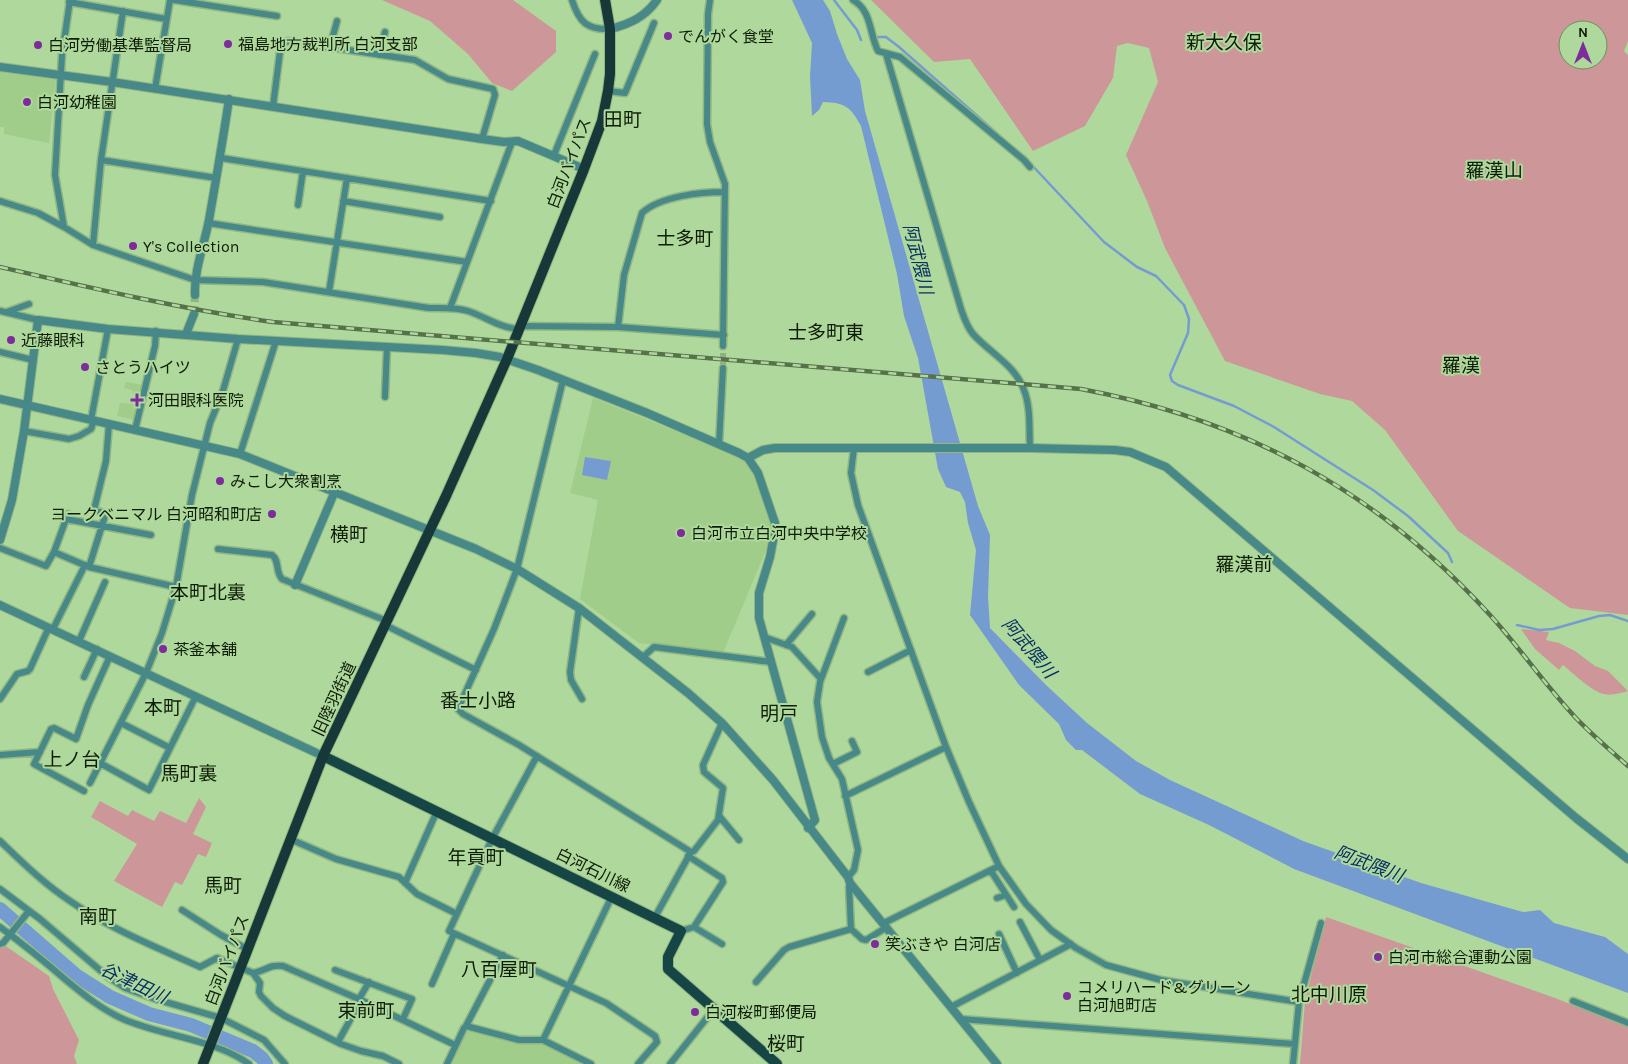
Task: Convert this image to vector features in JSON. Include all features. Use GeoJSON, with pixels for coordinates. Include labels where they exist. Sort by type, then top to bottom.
{"type":"FeatureCollection","features":[{"type":"Feature","properties":{"kind":"highway","name":"白河バイパス"},"geometry":{"type":"LineString","coordinates":[[520,328],[602,121],[608,91],[610,66],[610,28],[605,0]]}},
{"type":"Feature","properties":{"kind":"highway","name":"旧陸羽街道"},"geometry":{"type":"LineString","coordinates":[[323,756],[430,531],[520,328]]}},
{"type":"Feature","properties":{"kind":"highway","name":"白河バイパス"},"geometry":{"type":"LineString","coordinates":[[203,1064],[323,756]]}},
{"type":"Feature","properties":{"kind":"main road","name":"白河石川線"},"geometry":{"type":"LineString","coordinates":[[323,756],[681,931]]}},
{"type":"Feature","properties":{"kind":"main road"},"geometry":{"type":"LineString","coordinates":[[681,931],[668,957],[668,969],[777,1064]]}},
{"type":"Feature","properties":{"kind":"street"},"geometry":{"type":"LineString","coordinates":[[155,89],[166,19],[172,0],[277,16]]}},
{"type":"Feature","properties":{"kind":"street"},"geometry":{"type":"LineString","coordinates":[[572,0],[576,14],[590,28],[597,30],[634,22],[643,16],[657,0]]}},
{"type":"Feature","properties":{"kind":"street"},"geometry":{"type":"LineString","coordinates":[[710,0],[707,124],[710,142],[725,184],[723,346]]}},
{"type":"Feature","properties":{"kind":"street"},"geometry":{"type":"LineString","coordinates":[[853,0],[861,4],[866,11],[874,44],[878,51],[900,57],[1030,167]]}},
{"type":"Feature","properties":{"kind":"street"},"geometry":{"type":"LineString","coordinates":[[64,227],[55,174],[60,74],[70,1],[166,19]]}},
{"type":"Feature","properties":{"kind":"street"},"geometry":{"type":"LineString","coordinates":[[93,245],[101,160],[123,11]]}},
{"type":"Feature","properties":{"kind":"street"},"geometry":{"type":"LineString","coordinates":[[330,47],[337,21]]}},
{"type":"Feature","properties":{"kind":"street"},"geometry":{"type":"LineString","coordinates":[[608,91],[625,93],[654,23]]}},
{"type":"Feature","properties":{"kind":"street"},"geometry":{"type":"LineString","coordinates":[[379,54],[385,32]]}},
{"type":"Feature","properties":{"kind":"street"},"geometry":{"type":"LineString","coordinates":[[273,106],[281,44],[288,40],[379,54],[415,60],[448,79],[493,89],[495,95],[482,139]]}},
{"type":"Feature","properties":{"kind":"street"},"geometry":{"type":"LineString","coordinates":[[554,155],[595,54]]}},
{"type":"Feature","properties":{"kind":"street"},"geometry":{"type":"LineString","coordinates":[[886,54],[967,326],[973,334],[1012,369],[1024,389],[1028,403],[1030,448]]}},
{"type":"Feature","properties":{"kind":"street"},"geometry":{"type":"LineString","coordinates":[[0,67],[229,99],[482,139],[524,142],[584,169]]}},
{"type":"Feature","properties":{"kind":"street"},"geometry":{"type":"LineString","coordinates":[[195,296],[195,280],[208,222],[229,99]]}},
{"type":"Feature","properties":{"kind":"street"},"geometry":{"type":"LineString","coordinates":[[450,308],[512,142]]}},
{"type":"Feature","properties":{"kind":"street"},"geometry":{"type":"LineString","coordinates":[[220,158],[490,201]]}},
{"type":"Feature","properties":{"kind":"street"},"geometry":{"type":"LineString","coordinates":[[101,160],[216,178]]}},
{"type":"Feature","properties":{"kind":"street"},"geometry":{"type":"LineString","coordinates":[[298,204],[303,171]]}},
{"type":"Feature","properties":{"kind":"street"},"geometry":{"type":"LineString","coordinates":[[329,292],[348,178]]}},
{"type":"Feature","properties":{"kind":"street"},"geometry":{"type":"LineString","coordinates":[[618,328],[624,275],[642,213],[647,208],[660,202],[702,192],[725,192]]}},
{"type":"Feature","properties":{"kind":"street"},"geometry":{"type":"LineString","coordinates":[[344,200],[440,217]]}},
{"type":"Feature","properties":{"kind":"street"},"geometry":{"type":"LineString","coordinates":[[0,201],[38,213],[93,245],[195,280],[263,282],[429,308],[450,308],[467,311],[511,329],[618,328],[724,335]]}},
{"type":"Feature","properties":{"kind":"street"},"geometry":{"type":"LineString","coordinates":[[208,222],[467,262]]}},
{"type":"Feature","properties":{"kind":"street"},"geometry":{"type":"LineString","coordinates":[[3,311],[30,304]]}},
{"type":"Feature","properties":{"kind":"street"},"geometry":{"type":"LineString","coordinates":[[3,311],[38,320],[108,329],[156,331],[238,339],[476,353],[507,359],[647,413],[748,458],[758,473],[775,523],[770,557],[759,593],[759,618],[815,820],[808,828]]}},
{"type":"Feature","properties":{"kind":"street"},"geometry":{"type":"LineString","coordinates":[[186,334],[194,314]]}},
{"type":"Feature","properties":{"kind":"street"},"geometry":{"type":"LineString","coordinates":[[0,540],[5,526],[4,509],[12,500],[24,431],[38,320]]}},
{"type":"Feature","properties":{"kind":"street"},"geometry":{"type":"LineString","coordinates":[[24,431],[69,439],[79,436],[92,428],[108,329]]}},
{"type":"Feature","properties":{"kind":"street"},"geometry":{"type":"LineString","coordinates":[[135,430],[155,346],[156,331]]}},
{"type":"Feature","properties":{"kind":"street"},"geometry":{"type":"LineString","coordinates":[[90,783],[146,673],[162,633],[176,587],[192,495],[210,423],[222,394],[238,339]]}},
{"type":"Feature","properties":{"kind":"street"},"geometry":{"type":"LineString","coordinates":[[240,454],[276,341]]}},
{"type":"Feature","properties":{"kind":"street"},"geometry":{"type":"LineString","coordinates":[[384,397],[388,347]]}},
{"type":"Feature","properties":{"kind":"street"},"geometry":{"type":"LineString","coordinates":[[0,352],[33,360]]}},
{"type":"Feature","properties":{"kind":"street"},"geometry":{"type":"LineString","coordinates":[[719,444],[723,368]]}},
{"type":"Feature","properties":{"kind":"street"},"geometry":{"type":"LineString","coordinates":[[563,380],[518,569],[458,709],[537,756],[689,854],[722,878],[723,882],[694,927],[681,931]]}},
{"type":"Feature","properties":{"kind":"street"},"geometry":{"type":"LineString","coordinates":[[0,399],[240,454],[476,549],[518,569],[579,608],[688,693],[722,723],[773,780],[808,828],[996,1064]]}},
{"type":"Feature","properties":{"kind":"street"},"geometry":{"type":"LineString","coordinates":[[0,698],[16,674],[30,669],[87,566],[102,526],[104,513],[94,510],[106,461],[108,424]]}},
{"type":"Feature","properties":{"kind":"street"},"geometry":{"type":"LineString","coordinates":[[748,458],[763,450],[775,448],[1030,448],[1130,452],[1166,467],[1569,812],[1628,859]]}},
{"type":"Feature","properties":{"kind":"street"},"geometry":{"type":"LineString","coordinates":[[854,448],[852,473],[858,505],[946,747],[999,866],[1026,904],[1051,930],[1106,965],[1161,980],[1299,1002]]}},
{"type":"Feature","properties":{"kind":"street"},"geometry":{"type":"LineString","coordinates":[[296,585],[335,491]]}},
{"type":"Feature","properties":{"kind":"street"},"geometry":{"type":"LineString","coordinates":[[0,548],[46,566],[54,552],[67,517],[151,535]]}},
{"type":"Feature","properties":{"kind":"street"},"geometry":{"type":"LineString","coordinates":[[218,549],[272,555],[276,559],[279,576],[282,579],[386,623],[476,670]]}},
{"type":"Feature","properties":{"kind":"street"},"geometry":{"type":"LineString","coordinates":[[54,552],[87,566],[176,587]]}},
{"type":"Feature","properties":{"kind":"street"},"geometry":{"type":"LineString","coordinates":[[79,641],[105,582]]}},
{"type":"Feature","properties":{"kind":"street","name":"旧陸羽街道"},"geometry":{"type":"LineString","coordinates":[[0,605],[323,756]]}},
{"type":"Feature","properties":{"kind":"street"},"geometry":{"type":"LineString","coordinates":[[579,608],[570,676],[582,699]]}},
{"type":"Feature","properties":{"kind":"street"},"geometry":{"type":"LineString","coordinates":[[786,645],[812,614]]}},
{"type":"Feature","properties":{"kind":"street"},"geometry":{"type":"LineString","coordinates":[[844,618],[821,679],[817,702],[818,714],[829,758],[842,779],[858,850],[854,870],[849,880],[852,929],[862,940],[866,940],[886,925],[999,866]]}},
{"type":"Feature","properties":{"kind":"street"},"geometry":{"type":"LineString","coordinates":[[764,637],[786,645],[798,653],[821,679]]}},
{"type":"Feature","properties":{"kind":"street"},"geometry":{"type":"LineString","coordinates":[[643,657],[654,647],[771,662]]}},
{"type":"Feature","properties":{"kind":"street"},"geometry":{"type":"LineString","coordinates":[[84,677],[96,649]]}},
{"type":"Feature","properties":{"kind":"street"},"geometry":{"type":"LineString","coordinates":[[868,672],[911,650]]}},
{"type":"Feature","properties":{"kind":"street"},"geometry":{"type":"LineString","coordinates":[[84,792],[34,764],[51,729],[54,728],[76,739],[88,705],[110,656]]}},
{"type":"Feature","properties":{"kind":"street"},"geometry":{"type":"LineString","coordinates":[[100,764],[149,790],[196,696]]}},
{"type":"Feature","properties":{"kind":"street"},"geometry":{"type":"LineString","coordinates":[[121,723],[170,748]]}},
{"type":"Feature","properties":{"kind":"street"},"geometry":{"type":"LineString","coordinates":[[655,918],[689,854],[694,851],[720,816],[724,788],[704,772],[703,764],[722,723]]}},
{"type":"Feature","properties":{"kind":"street"},"geometry":{"type":"LineString","coordinates":[[833,764],[857,752],[852,741]]}},
{"type":"Feature","properties":{"kind":"street"},"geometry":{"type":"LineString","coordinates":[[845,796],[946,747]]}},
{"type":"Feature","properties":{"kind":"street"},"geometry":{"type":"LineString","coordinates":[[0,755],[40,752]]}},
{"type":"Feature","properties":{"kind":"street"},"geometry":{"type":"LineString","coordinates":[[537,756],[492,839],[449,931],[606,1004],[656,1036],[657,1042],[638,1064]]}},
{"type":"Feature","properties":{"kind":"street"},"geometry":{"type":"LineString","coordinates":[[405,883],[437,811]]}},
{"type":"Feature","properties":{"kind":"street"},"geometry":{"type":"LineString","coordinates":[[720,816],[739,840]]}},
{"type":"Feature","properties":{"kind":"street"},"geometry":{"type":"LineString","coordinates":[[290,839],[336,860],[399,877],[417,894],[456,914]]}},
{"type":"Feature","properties":{"kind":"street"},"geometry":{"type":"LineString","coordinates":[[0,841],[40,878],[69,901],[108,925],[200,967],[217,958],[241,967],[253,973],[260,983],[259,992],[261,996],[273,1008],[338,1042],[361,1051],[383,1056],[399,1064]]}},
{"type":"Feature","properties":{"kind":"street"},"geometry":{"type":"LineString","coordinates":[[991,871],[1014,907]]}},
{"type":"Feature","properties":{"kind":"street"},"geometry":{"type":"LineString","coordinates":[[0,889],[125,988],[220,1020],[264,1040],[285,1064]]}},
{"type":"Feature","properties":{"kind":"street"},"geometry":{"type":"LineString","coordinates":[[997,898],[1006,895]]}},
{"type":"Feature","properties":{"kind":"street"},"geometry":{"type":"LineString","coordinates":[[543,1040],[612,896]]}},
{"type":"Feature","properties":{"kind":"street"},"geometry":{"type":"LineString","coordinates":[[182,910],[221,936],[247,949]]}},
{"type":"Feature","properties":{"kind":"street"},"geometry":{"type":"LineString","coordinates":[[0,944],[12,933],[29,911]]}},
{"type":"Feature","properties":{"kind":"street"},"geometry":{"type":"LineString","coordinates":[[1020,922],[1040,960]]}},
{"type":"Feature","properties":{"kind":"street"},"geometry":{"type":"LineString","coordinates":[[1293,1064],[1299,1002],[1321,923]]}},
{"type":"Feature","properties":{"kind":"street"},"geometry":{"type":"LineString","coordinates":[[0,927],[12,933],[89,999],[106,1011],[124,1020],[210,1045],[249,1064]]}},
{"type":"Feature","properties":{"kind":"street"},"geometry":{"type":"LineString","coordinates":[[694,927],[722,944]]}},
{"type":"Feature","properties":{"kind":"street"},"geometry":{"type":"LineString","coordinates":[[756,982],[784,950],[789,947],[852,929]]}},
{"type":"Feature","properties":{"kind":"street"},"geometry":{"type":"LineString","coordinates":[[432,984],[454,934]]}},
{"type":"Feature","properties":{"kind":"street"},"geometry":{"type":"LineString","coordinates":[[999,934],[1017,973]]}},
{"type":"Feature","properties":{"kind":"street"},"geometry":{"type":"LineString","coordinates":[[951,1007],[1071,944]]}},
{"type":"Feature","properties":{"kind":"street"},"geometry":{"type":"LineString","coordinates":[[447,1064],[502,955]]}},
{"type":"Feature","properties":{"kind":"street"},"geometry":{"type":"LineString","coordinates":[[253,973],[261,972],[274,965],[283,966],[360,999],[455,1045]]}},
{"type":"Feature","properties":{"kind":"street"},"geometry":{"type":"LineString","coordinates":[[335,970],[412,1000],[403,1020]]}},
{"type":"Feature","properties":{"kind":"street"},"geometry":{"type":"LineString","coordinates":[[338,1042],[369,982]]}},
{"type":"Feature","properties":{"kind":"street"},"geometry":{"type":"LineString","coordinates":[[1574,1001],[1628,1023]]}},
{"type":"Feature","properties":{"kind":"street"},"geometry":{"type":"LineString","coordinates":[[670,1064],[714,1009]]}},
{"type":"Feature","properties":{"kind":"street"},"geometry":{"type":"LineString","coordinates":[[960,1019],[1295,1044]]}},
{"type":"Feature","properties":{"kind":"street"},"geometry":{"type":"LineString","coordinates":[[466,1026],[519,1040],[543,1040],[591,1064]]}},
{"type":"Feature","properties":{"kind":"shaded area"},"geometry":{"type":"Polygon","coordinates":[[[382,0],[513,0],[556,31],[556,52],[512,91],[492,83],[468,54],[430,21],[382,0]]]}},
{"type":"Feature","properties":{"kind":"shaded area"},"geometry":{"type":"Polygon","coordinates":[[[871,0],[1628,0],[1628,41],[1624,51],[1628,55],[1628,615],[1570,608],[1458,531],[1385,430],[1352,401],[1320,394],[1225,361],[1165,248],[1147,201],[1126,155],[1158,82],[1149,48],[1128,43],[1117,46],[1113,78],[1085,126],[1033,151],[970,59],[934,62],[871,0]]]}},
{"type":"Feature","properties":{"kind":"shaded area","name":"白河幼稚園"},"geometry":{"type":"Polygon","coordinates":[[[0,70],[56,76],[49,143],[4,134],[4,127],[0,127],[0,70]]]}},
{"type":"Feature","properties":{"kind":"shaded area","name":"河田眼科医院"},"geometry":{"type":"Polygon","coordinates":[[[126,382],[143,385],[135,420],[117,416],[120,403],[133,404],[136,396],[132,393],[132,390],[124,388],[126,382]]]}},
{"type":"Feature","properties":{"kind":"shaded area","name":"白河市立白河中央中学校"},"geometry":{"type":"Polygon","coordinates":[[[593,398],[736,455],[746,461],[754,474],[771,524],[769,543],[723,653],[639,643],[580,599],[598,500],[570,493],[593,398]]]}},
{"type":"Feature","properties":{"kind":"shaded area"},"geometry":{"type":"Polygon","coordinates":[[[1521,629],[1549,632],[1546,640],[1559,643],[1575,651],[1595,666],[1608,671],[1628,691],[1607,695],[1599,693],[1563,665],[1559,670],[1535,649],[1521,629]]]}},
{"type":"Feature","properties":{"kind":"shaded area"},"geometry":{"type":"Polygon","coordinates":[[[199,798],[206,807],[193,834],[212,843],[206,857],[198,854],[182,885],[175,882],[162,907],[114,881],[137,844],[91,817],[100,801],[128,816],[132,810],[154,821],[160,811],[186,823],[199,798]]]}},
{"type":"Feature","properties":{"kind":"shaded area","name":"白河市総合運動公園"},"geometry":{"type":"Polygon","coordinates":[[[1326,917],[1555,998],[1628,1027],[1628,1064],[1300,1064],[1305,1001],[1326,917]]]}},
{"type":"Feature","properties":{"kind":"shaded area"},"geometry":{"type":"Polygon","coordinates":[[[0,942],[49,976],[53,989],[79,1040],[74,1056],[77,1064],[0,1064],[0,942]]]}},
{"type":"Feature","properties":{"kind":"shaded area"},"geometry":{"type":"Polygon","coordinates":[[[466,1030],[518,1044],[542,1044],[584,1064],[452,1064],[466,1030]]]}},
{"type":"Feature","properties":{"kind":"water"},"geometry":{"type":"Polygon","coordinates":[[[792,0],[823,0],[830,11],[847,59],[860,80],[865,111],[978,506],[990,535],[988,597],[990,628],[1046,685],[1087,723],[1136,761],[1170,780],[1303,841],[1421,883],[1523,912],[1540,910],[1554,923],[1605,937],[1628,954],[1628,993],[1294,869],[1209,825],[1140,794],[1082,750],[1076,750],[1066,740],[1059,724],[1019,685],[970,615],[976,550],[968,523],[965,502],[960,492],[946,487],[938,469],[918,358],[904,316],[897,274],[861,126],[850,110],[837,103],[823,102],[819,110],[812,116],[810,77],[812,43],[792,0]]]}},
{"type":"Feature","properties":{"kind":"water"},"geometry":{"type":"Polygon","coordinates":[[[585,457],[611,461],[607,480],[582,475],[585,457]]]}},
{"type":"Feature","properties":{"kind":"waterway"},"geometry":{"type":"LineString","coordinates":[[834,0],[857,30],[861,40]]}},
{"type":"Feature","properties":{"kind":"waterway"},"geometry":{"type":"LineString","coordinates":[[878,37],[886,37],[899,47],[1000,136]]}},
{"type":"Feature","properties":{"kind":"waterway"},"geometry":{"type":"LineString","coordinates":[[1028,161],[1104,242],[1137,267],[1156,276],[1184,305],[1189,319],[1188,333],[1170,375],[1172,381],[1234,406],[1274,427],[1373,490],[1408,516],[1448,553],[1452,562]]}},
{"type":"Feature","properties":{"kind":"waterway"},"geometry":{"type":"LineString","coordinates":[[1517,625],[1539,630],[1553,629],[1599,616],[1610,615],[1628,621]]}},
{"type":"Feature","properties":{"kind":"waterway","name":"谷津田川"},"geometry":{"type":"LineString","coordinates":[[0,909],[77,976],[110,997],[149,1014],[191,1025],[253,1051],[266,1064]]}},
{"type":"Feature","properties":{"kind":"tunnel"},"geometry":{"type":"LineString","coordinates":[[194,314],[195,295]]}},
{"type":"Feature","properties":{"kind":"tunnel"},"geometry":{"type":"LineString","coordinates":[[723,346],[723,368]]}},
{"type":"Feature","properties":{"kind":"railway"},"geometry":{"type":"LineString","coordinates":[[0,267],[170,304],[273,322],[1081,389],[1141,403],[1199,420],[1253,441],[1305,467],[1354,497],[1402,532],[1447,571],[1490,615],[1575,717],[1628,766]]}},
{"type":"Feature","properties":{"kind":"place","name":"でんがく食堂"},"geometry":{"type":"Point","coordinates":[668,36]}},
{"type":"Feature","properties":{"kind":"place","name":"福島地方裁判所 白河支部"},"geometry":{"type":"Point","coordinates":[228,44]}},
{"type":"Feature","properties":{"kind":"place","name":"白河労働基準監督局"},"geometry":{"type":"Point","coordinates":[38,45]}},
{"type":"Feature","properties":{"kind":"place","name":"白河幼稚園"},"geometry":{"type":"Point","coordinates":[27,102]}},
{"type":"Feature","properties":{"kind":"place","name":"Y's Collection"},"geometry":{"type":"Point","coordinates":[133,246]}},
{"type":"Feature","properties":{"kind":"place","name":"近藤眼科"},"geometry":{"type":"Point","coordinates":[11,340]}},
{"type":"Feature","properties":{"kind":"place","name":"さとうハイツ"},"geometry":{"type":"Point","coordinates":[85,367]}},
{"type":"Feature","properties":{"kind":"place","name":"河田眼科医院"},"geometry":{"type":"Point","coordinates":[137,400]}},
{"type":"Feature","properties":{"kind":"place","name":"みこし大衆割烹"},"geometry":{"type":"Point","coordinates":[220,481]}},
{"type":"Feature","properties":{"kind":"place","name":"ヨークベニマル 白河昭和町店"},"geometry":{"type":"Point","coordinates":[272,514]}},
{"type":"Feature","properties":{"kind":"place","name":"白河市立白河中央中学校"},"geometry":{"type":"Point","coordinates":[681,533]}},
{"type":"Feature","properties":{"kind":"place","name":"茶釜本舗"},"geometry":{"type":"Point","coordinates":[163,649]}},
{"type":"Feature","properties":{"kind":"place","name":"笑ぶきや 白河店"},"geometry":{"type":"Point","coordinates":[875,944]}},
{"type":"Feature","properties":{"kind":"place","name":"白河市総合運動公園"},"geometry":{"type":"Point","coordinates":[1378,957]}},
{"type":"Feature","properties":{"kind":"place","name":"コメリハード&グリーン 白河旭町店"},"geometry":{"type":"Point","coordinates":[1067,996]}},
{"type":"Feature","properties":{"kind":"place","name":"白河桜町郵便局"},"geometry":{"type":"Point","coordinates":[695,1012]}},
{"type":"Feature","properties":{"kind":"district","name":"新大久保"},"geometry":{"type":"Point","coordinates":[1224,43]}},
{"type":"Feature","properties":{"kind":"district","name":"田町"},"geometry":{"type":"Point","coordinates":[623,120]}},
{"type":"Feature","properties":{"kind":"district","name":"羅漢山"},"geometry":{"type":"Point","coordinates":[1494,171]}},
{"type":"Feature","properties":{"kind":"district","name":"士多町"},"geometry":{"type":"Point","coordinates":[685,239]}},
{"type":"Feature","properties":{"kind":"district","name":"士多町東"},"geometry":{"type":"Point","coordinates":[826,333]}},
{"type":"Feature","properties":{"kind":"district","name":"羅漢"},"geometry":{"type":"Point","coordinates":[1461,366]}},
{"type":"Feature","properties":{"kind":"district","name":"横町"},"geometry":{"type":"Point","coordinates":[349,535]}},
{"type":"Feature","properties":{"kind":"district","name":"羅漢前"},"geometry":{"type":"Point","coordinates":[1244,565]}},
{"type":"Feature","properties":{"kind":"district","name":"本町北裏"},"geometry":{"type":"Point","coordinates":[208,593]}},
{"type":"Feature","properties":{"kind":"district","name":"番士小路"},"geometry":{"type":"Point","coordinates":[478,701]}},
{"type":"Feature","properties":{"kind":"district","name":"本町"},"geometry":{"type":"Point","coordinates":[163,708]}},
{"type":"Feature","properties":{"kind":"district","name":"明戸"},"geometry":{"type":"Point","coordinates":[779,714]}},
{"type":"Feature","properties":{"kind":"district","name":"上ノ台"},"geometry":{"type":"Point","coordinates":[72,760]}},
{"type":"Feature","properties":{"kind":"district","name":"馬町裏"},"geometry":{"type":"Point","coordinates":[189,774]}},
{"type":"Feature","properties":{"kind":"district","name":"年貢町"},"geometry":{"type":"Point","coordinates":[476,858]}},
{"type":"Feature","properties":{"kind":"district","name":"馬町"},"geometry":{"type":"Point","coordinates":[223,886]}},
{"type":"Feature","properties":{"kind":"district","name":"南町"},"geometry":{"type":"Point","coordinates":[98,917]}},
{"type":"Feature","properties":{"kind":"district","name":"八百屋町"},"geometry":{"type":"Point","coordinates":[499,970]}},
{"type":"Feature","properties":{"kind":"district","name":"北中川原"},"geometry":{"type":"Point","coordinates":[1329,995]}},
{"type":"Feature","properties":{"kind":"district","name":"束前町"},"geometry":{"type":"Point","coordinates":[366,1011]}},
{"type":"Feature","properties":{"kind":"district","name":"桜町"},"geometry":{"type":"Point","coordinates":[786,1044]}},
{"type":"Feature","properties":{"kind":"water label","name":"阿武隈川"},"geometry":{"type":"Point","coordinates":[918,259]}},
{"type":"Feature","properties":{"kind":"water label","name":"阿武隈川"},"geometry":{"type":"Point","coordinates":[1029,648]}},
{"type":"Feature","properties":{"kind":"water label","name":"阿武隈川"},"geometry":{"type":"Point","coordinates":[1369,864]}}]}
